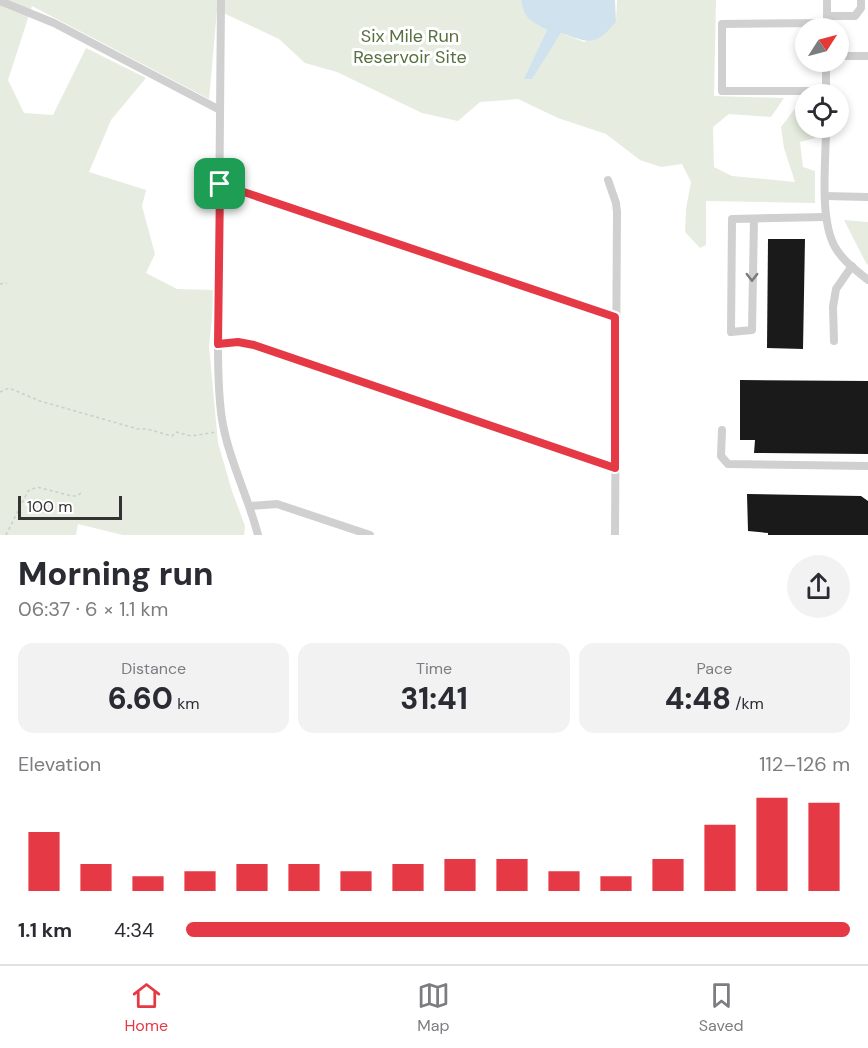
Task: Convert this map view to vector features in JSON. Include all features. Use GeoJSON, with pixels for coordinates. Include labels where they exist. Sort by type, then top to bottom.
{"type":"FeatureCollection","features":[{"type":"Feature","properties":{"kind":"street"},"geometry":{"type":"LineString","coordinates":[[221,0],[218,344],[220,400],[225,431],[258,535]]}},
{"type":"Feature","properties":{"kind":"street"},"geometry":{"type":"LineString","coordinates":[[827,0],[827,18]]}},
{"type":"Feature","properties":{"kind":"street"},"geometry":{"type":"LineString","coordinates":[[846,18],[855,16],[861,8],[861,0]]}},
{"type":"Feature","properties":{"kind":"street"},"geometry":{"type":"LineString","coordinates":[[0,1],[54,23],[220,110]]}},
{"type":"Feature","properties":{"kind":"street"},"geometry":{"type":"LineString","coordinates":[[795,23],[722,24],[722,91],[795,92]]}},
{"type":"Feature","properties":{"kind":"street"},"geometry":{"type":"LineString","coordinates":[[849,56],[868,56]]}},
{"type":"Feature","properties":{"kind":"street"},"geometry":{"type":"LineString","coordinates":[[826,138],[825,196],[829,235],[844,260],[868,280]]}},
{"type":"Feature","properties":{"kind":"street"},"geometry":{"type":"LineString","coordinates":[[608,180],[617,212],[615,535]]}},
{"type":"Feature","properties":{"kind":"street"},"geometry":{"type":"LineString","coordinates":[[220,184],[615,317]]}},
{"type":"Feature","properties":{"kind":"street"},"geometry":{"type":"LineString","coordinates":[[825,196],[868,197]]}},
{"type":"Feature","properties":{"kind":"street"},"geometry":{"type":"LineString","coordinates":[[754,219],[752,330],[731,332],[732,219],[826,217]]}},
{"type":"Feature","properties":{"kind":"street"},"geometry":{"type":"LineString","coordinates":[[834,340],[832,307],[836,289],[852,266]]}},
{"type":"Feature","properties":{"kind":"street"},"geometry":{"type":"LineString","coordinates":[[218,344],[238,342],[254,345],[615,468]]}},
{"type":"Feature","properties":{"kind":"street"},"geometry":{"type":"LineString","coordinates":[[722,430],[721,456],[725,463],[729,464],[868,466]]}},
{"type":"Feature","properties":{"kind":"street"},"geometry":{"type":"LineString","coordinates":[[250,506],[277,504],[370,535]]}},
{"type":"Feature","properties":{"kind":"path"},"geometry":{"type":"LineString","coordinates":[[0,284],[7,283]]}},
{"type":"Feature","properties":{"kind":"path"},"geometry":{"type":"LineString","coordinates":[[0,392],[9,388],[40,401],[171,436],[176,432],[191,436],[225,431]]}},
{"type":"Feature","properties":{"kind":"path"},"geometry":{"type":"LineString","coordinates":[[6,535],[28,491],[38,487],[72,496],[78,496],[82,492]]}},
{"type":"Feature","properties":{"kind":"green space","name":"Six Mile Run Reservoir Site"},"geometry":{"type":"Polygon","coordinates":[[[0,0],[521,0],[529,18],[547,30],[525,79],[531,79],[561,33],[584,42],[616,22],[617,0],[716,0],[714,96],[784,98],[771,117],[729,114],[713,127],[714,167],[732,176],[795,182],[784,148],[781,127],[795,109],[795,138],[815,138],[800,142],[803,167],[815,171],[815,203],[706,201],[706,245],[700,248],[685,232],[691,182],[682,164],[661,167],[640,160],[606,134],[558,118],[518,99],[480,102],[458,121],[422,113],[337,72],[305,63],[279,39],[217,10],[209,99],[32,6],[8,80],[24,113],[53,115],[86,48],[146,78],[111,120],[89,172],[146,190],[142,206],[155,254],[146,273],[177,289],[215,290],[209,346],[218,443],[245,526],[244,535],[123,535],[78,524],[76,535],[0,535],[0,0]]]}},
{"type":"Feature","properties":{"kind":"green space"},"geometry":{"type":"Polygon","coordinates":[[[844,220],[868,222],[868,265],[866,263],[844,220]]]}},
{"type":"Feature","properties":{"kind":"water"},"geometry":{"type":"Polygon","coordinates":[[[521,0],[615,0],[616,22],[602,36],[591,41],[561,33],[532,79],[524,79],[547,30],[529,19],[521,0]]]}},
{"type":"Feature","properties":{"kind":"building"},"geometry":{"type":"Polygon","coordinates":[[[768,239],[805,239],[803,349],[767,348],[768,239]]]}},
{"type":"Feature","properties":{"kind":"building"},"geometry":{"type":"Polygon","coordinates":[[[740,380],[868,381],[868,454],[754,453],[755,440],[740,440],[740,380]]]}},
{"type":"Feature","properties":{"kind":"building"},"geometry":{"type":"Polygon","coordinates":[[[747,494],[861,496],[868,501],[868,535],[768,535],[768,533],[748,531],[747,494]]]}},
{"type":"Feature","properties":{"kind":"route"},"geometry":{"type":"LineString","coordinates":[[220,184],[615,317],[615,468],[254,345],[238,342],[218,344],[220,184]]}}]}
